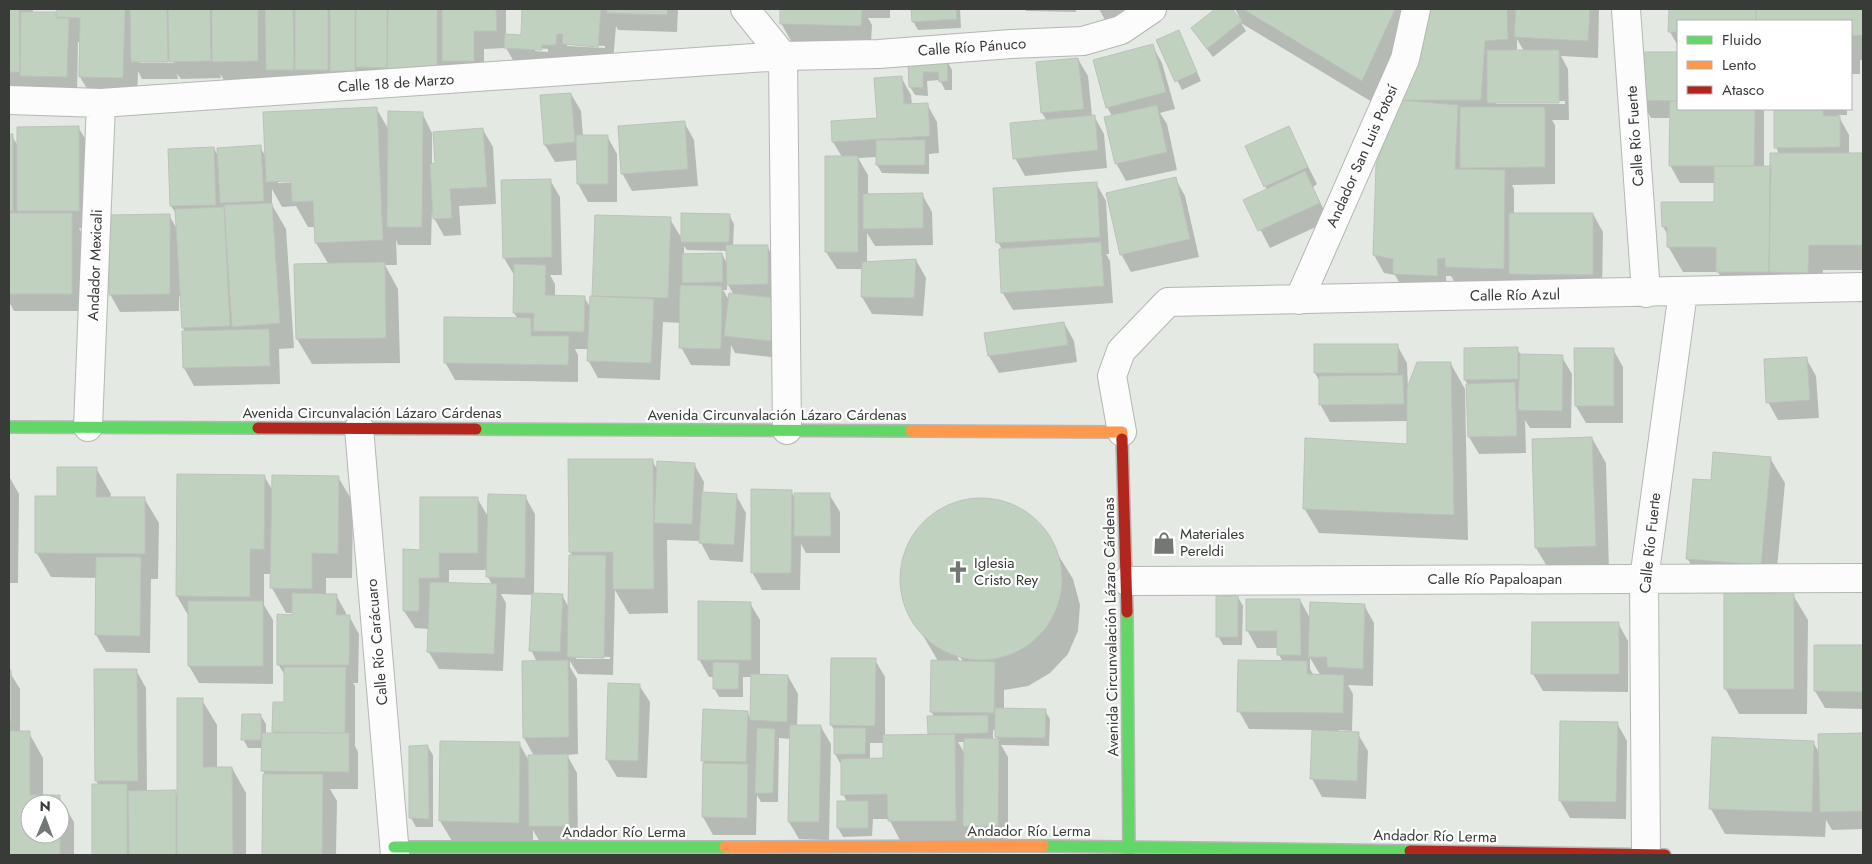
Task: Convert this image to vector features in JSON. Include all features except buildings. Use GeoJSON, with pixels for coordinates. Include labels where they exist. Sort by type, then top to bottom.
{"type":"FeatureCollection","features":[{"type":"Feature","properties":{"kind":"street"},"geometry":{"type":"LineString","coordinates":[[745,9],[783,56],[787,430]]}},
{"type":"Feature","properties":{"kind":"street","name":"Calle Río Pánuco"},"geometry":{"type":"LineString","coordinates":[[783,56],[878,54],[1011,44],[1083,41],[1121,30],[1152,9]]}},
{"type":"Feature","properties":{"kind":"street","name":"Andador San Luis Potosí"},"geometry":{"type":"LineString","coordinates":[[1299,300],[1405,59],[1416,9]]}},
{"type":"Feature","properties":{"kind":"street","name":"Calle Río Fuerte"},"geometry":{"type":"LineString","coordinates":[[1626,9],[1646,293]]}},
{"type":"Feature","properties":{"kind":"street","name":"Calle 18 de Marzo"},"geometry":{"type":"LineString","coordinates":[[9,100],[101,103],[783,56]]}},
{"type":"Feature","properties":{"kind":"street","name":"Andador Mexicali"},"geometry":{"type":"LineString","coordinates":[[88,427],[101,103]]}},
{"type":"Feature","properties":{"kind":"street","name":"Calle Río Azul"},"geometry":{"type":"LineString","coordinates":[[1122,432],[1112,376],[1121,351],[1168,302],[1863,288]]}},
{"type":"Feature","properties":{"kind":"street","name":"Calle Río Fuerte"},"geometry":{"type":"LineString","coordinates":[[1646,855],[1644,579],[1683,292]]}},
{"type":"Feature","properties":{"kind":"street","name":"Avenida Circunvalación Lázaro Cárdenas"},"geometry":{"type":"LineString","coordinates":[[9,427],[1122,432],[1127,581],[1129,851]]}},
{"type":"Feature","properties":{"kind":"street","name":"Calle Río Carácuaro"},"geometry":{"type":"LineString","coordinates":[[359,428],[394,851]]}},
{"type":"Feature","properties":{"kind":"street","name":"Calle Río Papaloapan"},"geometry":{"type":"LineString","coordinates":[[1127,581],[1863,578]]}},
{"type":"Feature","properties":{"kind":"street","name":"Andador Río Lerma"},"geometry":{"type":"LineString","coordinates":[[394,851],[1129,851],[1665,855]]}},
{"type":"Feature","properties":{"kind":"traffic: fast"},"geometry":{"type":"LineString","coordinates":[[9,427],[258,428]]}},
{"type":"Feature","properties":{"kind":"traffic: fast"},"geometry":{"type":"LineString","coordinates":[[476,429],[911,431]]}},
{"type":"Feature","properties":{"kind":"traffic: fast"},"geometry":{"type":"LineString","coordinates":[[1127,612],[1129,855]]}},
{"type":"Feature","properties":{"kind":"traffic: fast"},"geometry":{"type":"LineString","coordinates":[[1043,846],[1410,851]]}},
{"type":"Feature","properties":{"kind":"traffic: fast"},"geometry":{"type":"LineString","coordinates":[[394,847],[725,847]]}},
{"type":"Feature","properties":{"kind":"traffic: slow"},"geometry":{"type":"LineString","coordinates":[[911,431],[1122,432],[1122,439]]}},
{"type":"Feature","properties":{"kind":"traffic: slow"},"geometry":{"type":"LineString","coordinates":[[725,847],[1043,846]]}},
{"type":"Feature","properties":{"kind":"traffic: jam"},"geometry":{"type":"LineString","coordinates":[[258,428],[476,429]]}},
{"type":"Feature","properties":{"kind":"traffic: jam"},"geometry":{"type":"LineString","coordinates":[[1122,439],[1127,612]]}},
{"type":"Feature","properties":{"kind":"traffic: jam"},"geometry":{"type":"LineString","coordinates":[[1410,851],[1665,855]]}},
{"type":"Feature","properties":{"kind":"place","name":"Materiales Pereldi"},"geometry":{"type":"Point","coordinates":[1164,543]}},
{"type":"Feature","properties":{"kind":"place","name":"Iglesia Cristo Rey"},"geometry":{"type":"Point","coordinates":[958,572]}}]}
